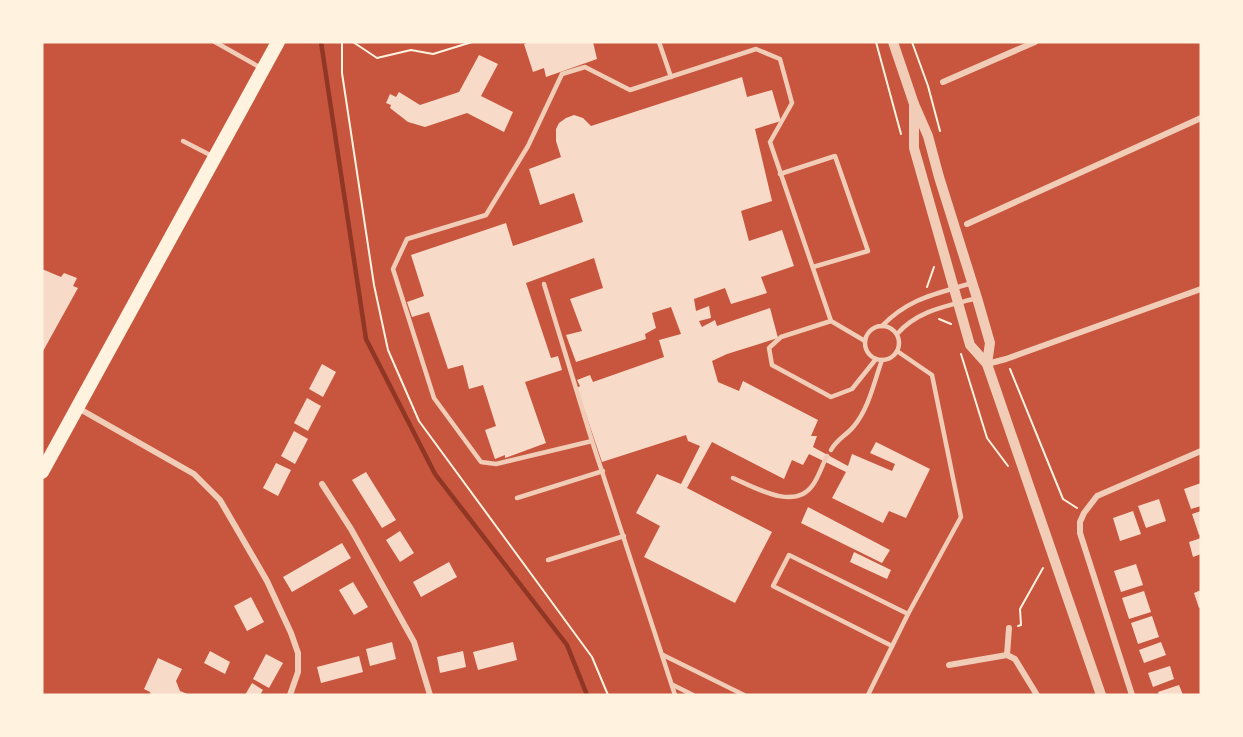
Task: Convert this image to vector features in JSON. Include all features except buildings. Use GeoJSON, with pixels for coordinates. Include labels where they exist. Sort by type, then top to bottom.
{"type":"FeatureCollection","features":[{"type":"Feature","properties":{"kind":"highway"},"geometry":{"type":"LineString","coordinates":[[42,472],[278,42]]}},
{"type":"Feature","properties":{"kind":"street"},"geometry":{"type":"LineString","coordinates":[[893,42],[914,104],[928,136],[977,298],[990,343],[987,364]]}},
{"type":"Feature","properties":{"kind":"street"},"geometry":{"type":"LineString","coordinates":[[943,82],[1035,42]]}},
{"type":"Feature","properties":{"kind":"street"},"geometry":{"type":"LineString","coordinates":[[914,104],[914,148],[970,345],[987,364],[1101,695]]}},
{"type":"Feature","properties":{"kind":"street"},"geometry":{"type":"LineString","coordinates":[[967,224],[1201,118]]}},
{"type":"Feature","properties":{"kind":"street"},"geometry":{"type":"LineString","coordinates":[[987,364],[1201,288]]}},
{"type":"Feature","properties":{"kind":"street"},"geometry":{"type":"LineString","coordinates":[[78,408],[194,474],[220,500],[267,580],[291,633],[298,653],[298,672],[290,695]]}},
{"type":"Feature","properties":{"kind":"street"},"geometry":{"type":"LineString","coordinates":[[1132,695],[1080,533],[1080,522],[1097,496],[1201,451]]}},
{"type":"Feature","properties":{"kind":"street"},"geometry":{"type":"LineString","coordinates":[[322,484],[351,529],[414,642],[430,695]]}},
{"type":"Feature","properties":{"kind":"street"},"geometry":{"type":"LineString","coordinates":[[1007,655],[1009,628]]}},
{"type":"Feature","properties":{"kind":"street"},"geometry":{"type":"LineString","coordinates":[[949,665],[1007,655],[1015,659],[1037,695]]}},
{"type":"Feature","properties":{"kind":"lane"},"geometry":{"type":"LineString","coordinates":[[214,42],[263,69]]}},
{"type":"Feature","properties":{"kind":"lane"},"geometry":{"type":"LineString","coordinates":[[659,42],[671,77]]}},
{"type":"Feature","properties":{"kind":"lane"},"geometry":{"type":"LineString","coordinates":[[756,42],[756,50]]}},
{"type":"Feature","properties":{"kind":"lane"},"geometry":{"type":"LineString","coordinates":[[592,441],[496,464],[481,462],[434,398],[393,269],[407,239],[486,215],[528,146],[562,74],[585,67],[630,90],[756,50],[780,59],[792,103],[770,142],[831,321],[865,341]]}},
{"type":"Feature","properties":{"kind":"lane"},"geometry":{"type":"LineString","coordinates":[[183,141],[215,157]]}},
{"type":"Feature","properties":{"kind":"lane"},"geometry":{"type":"LineString","coordinates":[[780,174],[835,156],[868,251],[813,267]]}},
{"type":"Feature","properties":{"kind":"lane"},"geometry":{"type":"LineString","coordinates":[[879,359],[868,352],[865,341],[870,331],[882,326],[896,312],[930,296],[972,283]]}},
{"type":"Feature","properties":{"kind":"lane"},"geometry":{"type":"LineString","coordinates":[[544,284],[592,441],[675,695]]}},
{"type":"Feature","properties":{"kind":"lane"},"geometry":{"type":"LineString","coordinates":[[897,334],[908,321],[934,309],[977,298]]}},
{"type":"Feature","properties":{"kind":"lane"},"geometry":{"type":"LineString","coordinates":[[831,321],[781,337],[770,348],[772,365],[831,397],[852,389],[879,359],[894,356],[899,340],[897,334],[888,327],[882,326]]}},
{"type":"Feature","properties":{"kind":"lane"},"geometry":{"type":"LineString","coordinates":[[868,695],[908,614],[961,517],[932,375],[897,351]]}},
{"type":"Feature","properties":{"kind":"lane"},"geometry":{"type":"LineString","coordinates":[[831,450],[840,437],[856,424],[868,399],[879,359]]}},
{"type":"Feature","properties":{"kind":"lane"},"geometry":{"type":"LineString","coordinates":[[733,478],[771,495],[796,496],[806,493],[812,486],[827,456]]}},
{"type":"Feature","properties":{"kind":"lane"},"geometry":{"type":"LineString","coordinates":[[517,498],[603,471]]}},
{"type":"Feature","properties":{"kind":"lane"},"geometry":{"type":"LineString","coordinates":[[549,560],[624,536]]}},
{"type":"Feature","properties":{"kind":"lane"},"geometry":{"type":"LineString","coordinates":[[892,646],[772,586],[789,555],[908,614]]}},
{"type":"Feature","properties":{"kind":"lane"},"geometry":{"type":"LineString","coordinates":[[663,655],[744,695]]}},
{"type":"Feature","properties":{"kind":"lane"},"geometry":{"type":"LineString","coordinates":[[673,685],[693,695]]}},
{"type":"Feature","properties":{"kind":"path"},"geometry":{"type":"LineString","coordinates":[[353,42],[377,58],[411,50],[433,54],[472,42]]}},
{"type":"Feature","properties":{"kind":"path"},"geometry":{"type":"LineString","coordinates":[[876,42],[903,141]]}},
{"type":"Feature","properties":{"kind":"path"},"geometry":{"type":"LineString","coordinates":[[912,42],[928,86],[943,140]]}},
{"type":"Feature","properties":{"kind":"path"},"geometry":{"type":"LineString","coordinates":[[928,86],[943,82]]}},
{"type":"Feature","properties":{"kind":"path"},"geometry":{"type":"LineString","coordinates":[[930,296],[927,286],[935,264]]}},
{"type":"Feature","properties":{"kind":"path"},"geometry":{"type":"LineString","coordinates":[[934,309],[936,318],[951,324],[954,332]]}},
{"type":"Feature","properties":{"kind":"path"},"geometry":{"type":"LineString","coordinates":[[959,349],[987,438],[1009,467]]}},
{"type":"Feature","properties":{"kind":"path"},"geometry":{"type":"LineString","coordinates":[[1006,359],[1063,499],[1084,513]]}},
{"type":"Feature","properties":{"kind":"path"},"geometry":{"type":"LineString","coordinates":[[1009,628],[1021,625],[1020,609],[1045,564],[1049,575]]}},
{"type":"Feature","properties":{"kind":"waterway"},"geometry":{"type":"LineString","coordinates":[[321,42],[366,339],[435,474],[567,645],[587,695]]}}]}
